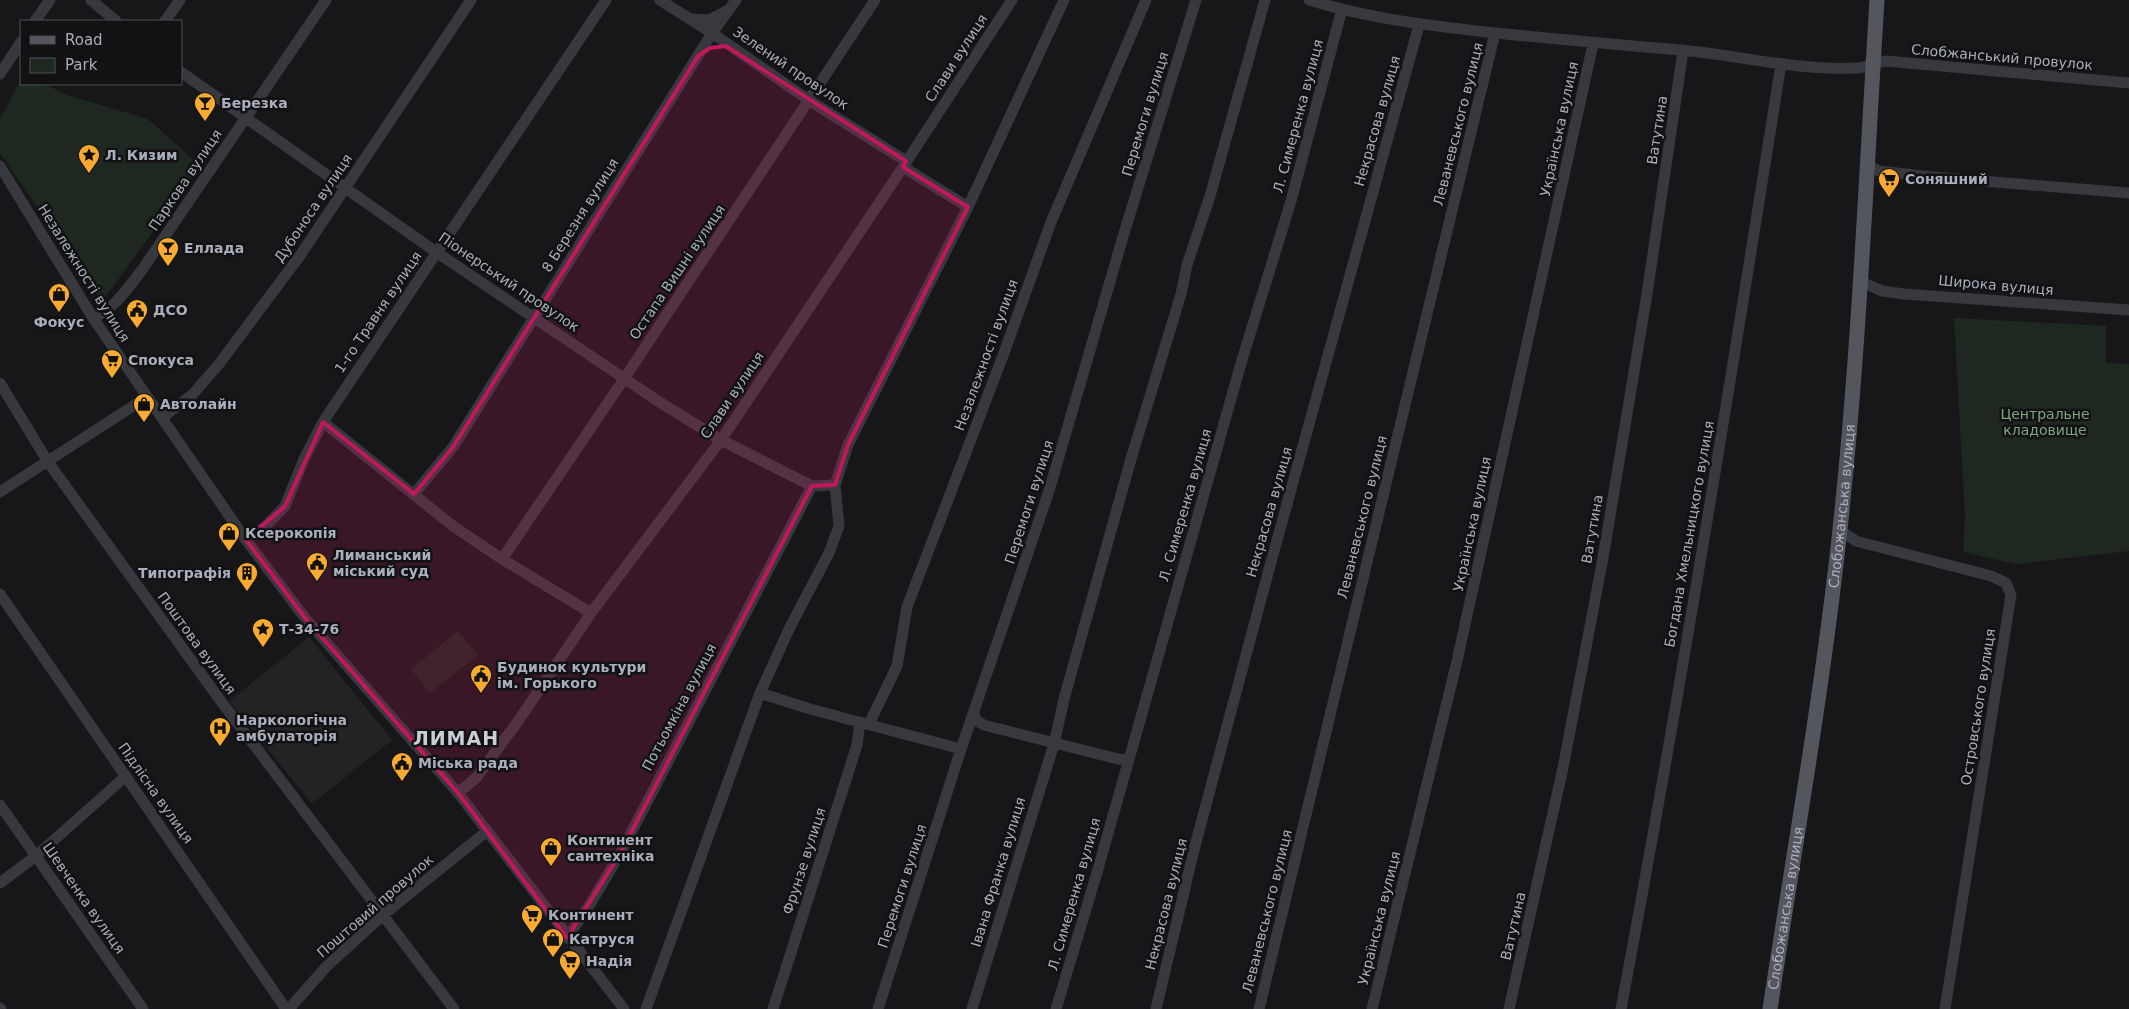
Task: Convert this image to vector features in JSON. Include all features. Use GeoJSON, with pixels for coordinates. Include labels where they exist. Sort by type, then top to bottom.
{"type":"FeatureCollection","features":[{"type":"Feature","properties":{"kind":"main road","name":"Слобожанська вулиця"},"geometry":{"type":"LineString","coordinates":[[1770,1009],[1820,678],[1840,530],[1862,282],[1877,0]]}},
{"type":"Feature","properties":{"kind":"street"},"geometry":{"type":"LineString","coordinates":[[36,20],[50,0]]}},
{"type":"Feature","properties":{"kind":"street"},"geometry":{"type":"LineString","coordinates":[[90,0],[115,20]]}},
{"type":"Feature","properties":{"kind":"street"},"geometry":{"type":"LineString","coordinates":[[166,20],[180,0]]}},
{"type":"Feature","properties":{"kind":"street","name":"Паркова вулиця"},"geometry":{"type":"LineString","coordinates":[[94,318],[107,311],[118,301],[326,0]]}},
{"type":"Feature","properties":{"kind":"street","name":"Дубоноса вулиця"},"geometry":{"type":"LineString","coordinates":[[162,418],[193,394],[219,364],[299,257],[471,0]]}},
{"type":"Feature","properties":{"kind":"street","name":"1-го Травня вулиця"},"geometry":{"type":"LineString","coordinates":[[246,540],[266,526],[285,506],[304,460],[323,422],[606,0]]}},
{"type":"Feature","properties":{"kind":"street","name":"Зелений провулок"},"geometry":{"type":"LineString","coordinates":[[660,0],[968,207]]}},
{"type":"Feature","properties":{"kind":"street","name":"Остапа Вишні вулиця"},"geometry":{"type":"LineString","coordinates":[[502,558],[810,101],[875,0]]}},
{"type":"Feature","properties":{"kind":"street","name":"Слави вулиця"},"geometry":{"type":"LineString","coordinates":[[458,793],[476,778],[519,720],[591,613],[721,440],[1012,0]]}},
{"type":"Feature","properties":{"kind":"street"},"geometry":{"type":"LineString","coordinates":[[646,1009],[760,693],[790,627],[829,553],[839,526],[835,485],[848,445],[968,207],[1064,0]]}},
{"type":"Feature","properties":{"kind":"street","name":"Незалежності вулиця"},"geometry":{"type":"LineString","coordinates":[[864,723],[897,666],[907,606],[1004,353],[1051,222],[1146,0]]}},
{"type":"Feature","properties":{"kind":"street","name":"Перемоги вулиця"},"geometry":{"type":"LineString","coordinates":[[878,1009],[961,749],[1050,491],[1125,230],[1196,0]]}},
{"type":"Feature","properties":{"kind":"street","name":"Івана Франка вулиця"},"geometry":{"type":"LineString","coordinates":[[972,1009],[1054,744],[1064,700],[1131,459],[1187,266],[1210,196],[1265,0]]}},
{"type":"Feature","properties":{"kind":"street","name":"Слобжанський провулок"},"geometry":{"type":"LineString","coordinates":[[1309,0],[1419,25],[1594,44],[1683,51],[1781,64],[1859,68],[1886,61],[2129,83]]}},
{"type":"Feature","properties":{"kind":"street"},"geometry":{"type":"LineString","coordinates":[[689,19],[709,20],[733,4]]}},
{"type":"Feature","properties":{"kind":"street","name":"8 Березня вулиця"},"geometry":{"type":"LineString","coordinates":[[414,494],[452,447],[533,316],[733,4]]}},
{"type":"Feature","properties":{"kind":"street","name":"Л. Симеренка вулиця"},"geometry":{"type":"LineString","coordinates":[[1056,1009],[1096,876],[1242,360],[1290,201],[1342,9]]}},
{"type":"Feature","properties":{"kind":"street","name":"Некрасова вулиця"},"geometry":{"type":"LineString","coordinates":[[1156,1009],[1195,846],[1419,25]]}},
{"type":"Feature","properties":{"kind":"street","name":"Леваневського вулиця"},"geometry":{"type":"LineString","coordinates":[[1258,1009],[1495,33]]}},
{"type":"Feature","properties":{"kind":"street"},"geometry":{"type":"LineString","coordinates":[[0,74],[20,44]]}},
{"type":"Feature","properties":{"kind":"street","name":"Українська вулиця"},"geometry":{"type":"LineString","coordinates":[[1372,1009],[1457,661],[1594,44]]}},
{"type":"Feature","properties":{"kind":"street"},"geometry":{"type":"LineString","coordinates":[[698,56],[715,46],[726,46],[735,50]]}},
{"type":"Feature","properties":{"kind":"street","name":"Ватутина"},"geometry":{"type":"LineString","coordinates":[[1509,1009],[1563,768],[1603,558],[1647,294],[1683,51]]}},
{"type":"Feature","properties":{"kind":"street","name":"Богдана Хмельницкого вулиця"},"geometry":{"type":"LineString","coordinates":[[1621,1009],[1682,672],[1781,64]]}},
{"type":"Feature","properties":{"kind":"street","name":"Піонерський провулок"},"geometry":{"type":"LineString","coordinates":[[182,73],[436,252],[624,378],[721,440],[812,486],[835,485]]}},
{"type":"Feature","properties":{"kind":"street","name":"Незалежності вулиця"},"geometry":{"type":"LineString","coordinates":[[0,166],[94,318],[246,540],[305,618],[458,793],[567,938],[624,1009]]}},
{"type":"Feature","properties":{"kind":"street"},"geometry":{"type":"LineString","coordinates":[[1869,166],[1879,171],[1922,176],[2129,193]]}},
{"type":"Feature","properties":{"kind":"street","name":"Широка вулиця"},"geometry":{"type":"LineString","coordinates":[[1862,282],[1882,291],[1890,292],[2129,310]]}},
{"type":"Feature","properties":{"kind":"street","name":"Поштова вулиця"},"geometry":{"type":"LineString","coordinates":[[0,383],[48,462],[254,746],[454,1009]]}},
{"type":"Feature","properties":{"kind":"street"},"geometry":{"type":"LineString","coordinates":[[0,492],[147,397]]}},
{"type":"Feature","properties":{"kind":"street"},"geometry":{"type":"LineString","coordinates":[[323,422],[453,526],[591,613]]}},
{"type":"Feature","properties":{"kind":"street","name":"Потьомкіна вулиця"},"geometry":{"type":"LineString","coordinates":[[567,938],[589,906],[620,854],[812,486]]}},
{"type":"Feature","properties":{"kind":"street","name":"Островського вулиця"},"geometry":{"type":"LineString","coordinates":[[1840,530],[1856,541],[1991,576],[2006,583],[2011,595],[1945,1009]]}},
{"type":"Feature","properties":{"kind":"street","name":"Підлісна вулиця"},"geometry":{"type":"LineString","coordinates":[[0,594],[288,1009]]}},
{"type":"Feature","properties":{"kind":"street"},"geometry":{"type":"LineString","coordinates":[[760,693],[961,749]]}},
{"type":"Feature","properties":{"kind":"street"},"geometry":{"type":"LineString","coordinates":[[974,715],[977,721],[984,725],[1118,760],[1128,760]]}},
{"type":"Feature","properties":{"kind":"street","name":"Фрунзе вулиця"},"geometry":{"type":"LineString","coordinates":[[773,1009],[864,723]]}},
{"type":"Feature","properties":{"kind":"street"},"geometry":{"type":"LineString","coordinates":[[0,883],[36,856],[126,776]]}},
{"type":"Feature","properties":{"kind":"street","name":"Шевченка вулиця"},"geometry":{"type":"LineString","coordinates":[[0,805],[143,1009]]}},
{"type":"Feature","properties":{"kind":"street","name":"Поштовий провулок"},"geometry":{"type":"LineString","coordinates":[[288,1009],[326,967],[384,915],[486,832]]}},
{"type":"Feature","properties":{"kind":"highlighted area"},"geometry":{"type":"Polygon","coordinates":[[[726,46],[906,161],[903,167],[968,207],[848,445],[835,485],[812,486],[620,854],[567,938],[458,793],[305,618],[246,540],[285,506],[323,422],[414,494],[453,447],[698,56],[710,48],[726,46]]]}},
{"type":"Feature","properties":{"kind":"shaded area"},"geometry":{"type":"Polygon","coordinates":[[[309,637],[392,740],[312,804],[229,701],[309,637]]]}},
{"type":"Feature","properties":{"kind":"green space"},"geometry":{"type":"Polygon","coordinates":[[[20,82],[20,85],[46,85],[70,96],[148,119],[200,166],[102,302],[0,153],[0,119],[20,82]]]}},
{"type":"Feature","properties":{"kind":"green space","name":"Центральне кладовище"},"geometry":{"type":"Polygon","coordinates":[[[1954,318],[2106,326],[2106,363],[2129,364],[2129,551],[2016,564],[1963,552],[1965,517],[1954,318]]]}},
{"type":"Feature","properties":{"kind":"green space"},"geometry":{"type":"Polygon","coordinates":[[[458,631],[478,655],[430,693],[411,669],[458,631]]]}},
{"type":"Feature","properties":{"kind":"place","name":"Березка"},"geometry":{"type":"Point","coordinates":[205,122]}},
{"type":"Feature","properties":{"kind":"place","name":"Л. Кизим"},"geometry":{"type":"Point","coordinates":[89,174]}},
{"type":"Feature","properties":{"kind":"place","name":"Соняшний"},"geometry":{"type":"Point","coordinates":[1889,198]}},
{"type":"Feature","properties":{"kind":"place","name":"Еллада"},"geometry":{"type":"Point","coordinates":[168,267]}},
{"type":"Feature","properties":{"kind":"place","name":"Фокус"},"geometry":{"type":"Point","coordinates":[59,313]}},
{"type":"Feature","properties":{"kind":"place","name":"ДСО"},"geometry":{"type":"Point","coordinates":[137,329]}},
{"type":"Feature","properties":{"kind":"place","name":"Спокуса"},"geometry":{"type":"Point","coordinates":[112,379]}},
{"type":"Feature","properties":{"kind":"place","name":"Автолайн"},"geometry":{"type":"Point","coordinates":[144,423]}},
{"type":"Feature","properties":{"kind":"place","name":"Ксерокопія"},"geometry":{"type":"Point","coordinates":[229,552]}},
{"type":"Feature","properties":{"kind":"place","name":"Лиманський міський суд"},"geometry":{"type":"Point","coordinates":[317,582]}},
{"type":"Feature","properties":{"kind":"place","name":"Типографія"},"geometry":{"type":"Point","coordinates":[247,592]}},
{"type":"Feature","properties":{"kind":"place","name":"Т-34-76"},"geometry":{"type":"Point","coordinates":[263,648]}},
{"type":"Feature","properties":{"kind":"place","name":"Будинок культури ім. Горького"},"geometry":{"type":"Point","coordinates":[481,694]}},
{"type":"Feature","properties":{"kind":"place","name":"Наркологічна амбулаторія"},"geometry":{"type":"Point","coordinates":[220,747]}},
{"type":"Feature","properties":{"kind":"place","name":"Міська рада"},"geometry":{"type":"Point","coordinates":[402,782]}},
{"type":"Feature","properties":{"kind":"place","name":"Континент сантехніка"},"geometry":{"type":"Point","coordinates":[551,867]}},
{"type":"Feature","properties":{"kind":"place","name":"Континент"},"geometry":{"type":"Point","coordinates":[532,934]}},
{"type":"Feature","properties":{"kind":"place","name":"Катруся"},"geometry":{"type":"Point","coordinates":[553,958]}},
{"type":"Feature","properties":{"kind":"place","name":"Надiя"},"geometry":{"type":"Point","coordinates":[570,980]}},
{"type":"Feature","properties":{"kind":"district","name":"ЛИМАН"},"geometry":{"type":"Point","coordinates":[456,738]}}]}
